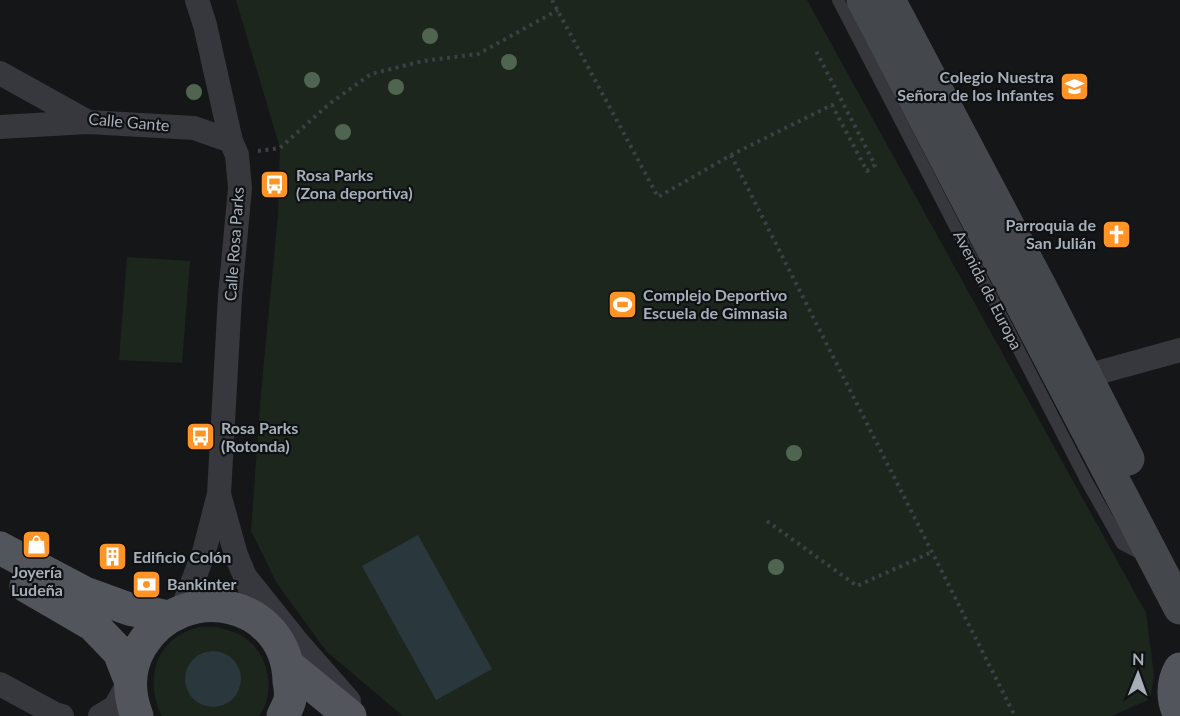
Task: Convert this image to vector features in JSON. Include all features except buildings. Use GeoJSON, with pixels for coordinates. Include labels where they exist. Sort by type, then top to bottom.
{"type":"FeatureCollection","features":[{"type":"Feature","properties":{"kind":"main road","name":"Avenida de Europa"},"geometry":{"type":"LineString","coordinates":[[863,0],[1077,383]]}},
{"type":"Feature","properties":{"kind":"main road","name":"Avenida de Europa"},"geometry":{"type":"LineString","coordinates":[[889,0],[1168,564],[1180,608]]}},
{"type":"Feature","properties":{"kind":"main road"},"geometry":{"type":"LineString","coordinates":[[0,548],[85,593],[129,609],[175,614]]}},
{"type":"Feature","properties":{"kind":"main road"},"geometry":{"type":"LineString","coordinates":[[0,572],[93,625],[119,652],[130,680],[132,702],[137,716]]}},
{"type":"Feature","properties":{"kind":"main road"},"geometry":{"type":"LineString","coordinates":[[130,680],[135,656],[149,634],[175,614],[203,605],[224,606],[245,612],[263,624],[279,643],[289,666],[290,699],[283,716]]}},
{"type":"Feature","properties":{"kind":"main road"},"geometry":{"type":"LineString","coordinates":[[289,666],[350,716]]}},
{"type":"Feature","properties":{"kind":"main road"},"geometry":{"type":"LineString","coordinates":[[1176,714],[1173,693],[1176,676],[1180,669]]}},
{"type":"Feature","properties":{"kind":"street","name":"Calle Rosa Parks"},"geometry":{"type":"LineString","coordinates":[[175,614],[204,552],[219,494],[230,296],[240,188],[234,148],[197,0]]}},
{"type":"Feature","properties":{"kind":"street","name":"Calle Gante"},"geometry":{"type":"LineString","coordinates":[[0,73],[88,122],[194,128],[234,148]]}},
{"type":"Feature","properties":{"kind":"street"},"geometry":{"type":"LineString","coordinates":[[0,127],[88,122]]}},
{"type":"Feature","properties":{"kind":"street"},"geometry":{"type":"LineString","coordinates":[[1077,383],[1180,350]]}},
{"type":"Feature","properties":{"kind":"street","name":"Calle Rosa Parks"},"geometry":{"type":"LineString","coordinates":[[219,494],[236,555],[263,624]]}},
{"type":"Feature","properties":{"kind":"street"},"geometry":{"type":"LineString","coordinates":[[247,579],[299,644],[363,716]]}},
{"type":"Feature","properties":{"kind":"street"},"geometry":{"type":"LineString","coordinates":[[100,716],[115,707],[130,680]]}},
{"type":"Feature","properties":{"kind":"street"},"geometry":{"type":"LineString","coordinates":[[0,684],[62,716]]}},
{"type":"Feature","properties":{"kind":"lane","name":"Avenida de Europa"},"geometry":{"type":"LineString","coordinates":[[838,0],[1087,482],[1122,544],[1168,564]]}},
{"type":"Feature","properties":{"kind":"path"},"geometry":{"type":"LineString","coordinates":[[552,0],[658,197],[731,155],[832,105],[867,171],[874,165],[816,51]]}},
{"type":"Feature","properties":{"kind":"path"},"geometry":{"type":"LineString","coordinates":[[234,148],[280,148],[329,104],[371,74],[423,61],[478,54],[558,10]]}},
{"type":"Feature","properties":{"kind":"path"},"geometry":{"type":"LineString","coordinates":[[731,155],[1015,716]]}},
{"type":"Feature","properties":{"kind":"path"},"geometry":{"type":"LineString","coordinates":[[767,521],[857,586],[932,552]]}},
{"type":"Feature","properties":{"kind":"shaded area","name":"Complejo Deportivo Escuela de Gimnasia"},"geometry":{"type":"Polygon","coordinates":[[[236,0],[807,0],[1146,613],[1154,675],[1150,699],[1112,716],[403,716],[326,651],[276,582],[251,531],[278,215],[280,148],[236,0]]]}},
{"type":"Feature","properties":{"kind":"shaded area"},"geometry":{"type":"Polygon","coordinates":[[[127,257],[190,261],[182,363],[119,360],[127,257]]]}},
{"type":"Feature","properties":{"kind":"shaded area"},"geometry":{"type":"Polygon","coordinates":[[[418,535],[492,669],[436,700],[362,566],[418,535]]]}},
{"type":"Feature","properties":{"kind":"shaded area"},"geometry":{"type":"Polygon","coordinates":[[[199,627],[216,627],[243,636],[257,649],[262,658],[268,678],[268,688],[267,698],[259,716],[162,716],[154,689],[154,675],[163,651],[171,641],[183,633],[199,627]],[[209,651],[193,661],[185,677],[236,695],[241,678],[209,651]]]}},
{"type":"Feature","properties":{"kind":"shaded area"},"geometry":{"type":"Polygon","coordinates":[[[213,651],[224,653],[233,659],[239,668],[241,679],[239,690],[233,699],[224,705],[213,707],[202,705],[193,699],[187,690],[185,679],[187,668],[193,659],[202,653],[213,651]]]}},
{"type":"Feature","properties":{"kind":"place","name":"Colegio Nuestra Señora de los Infantes"},"geometry":{"type":"Point","coordinates":[1075,86]}},
{"type":"Feature","properties":{"kind":"place","name":"Rosa Parks (Zona deportiva)"},"geometry":{"type":"Point","coordinates":[275,184]}},
{"type":"Feature","properties":{"kind":"place","name":"Parroquia de San Julián"},"geometry":{"type":"Point","coordinates":[1117,234]}},
{"type":"Feature","properties":{"kind":"place","name":"Complejo Deportivo Escuela de Gimnasia"},"geometry":{"type":"Point","coordinates":[622,304]}},
{"type":"Feature","properties":{"kind":"place","name":"Rosa Parks (Rotonda)"},"geometry":{"type":"Point","coordinates":[200,437]}},
{"type":"Feature","properties":{"kind":"place","name":"Joyería Ludeña"},"geometry":{"type":"Point","coordinates":[37,544]}},
{"type":"Feature","properties":{"kind":"place","name":"Edificio Colón"},"geometry":{"type":"Point","coordinates":[112,557]}},
{"type":"Feature","properties":{"kind":"place","name":"Bankinter"},"geometry":{"type":"Point","coordinates":[146,584]}}]}
